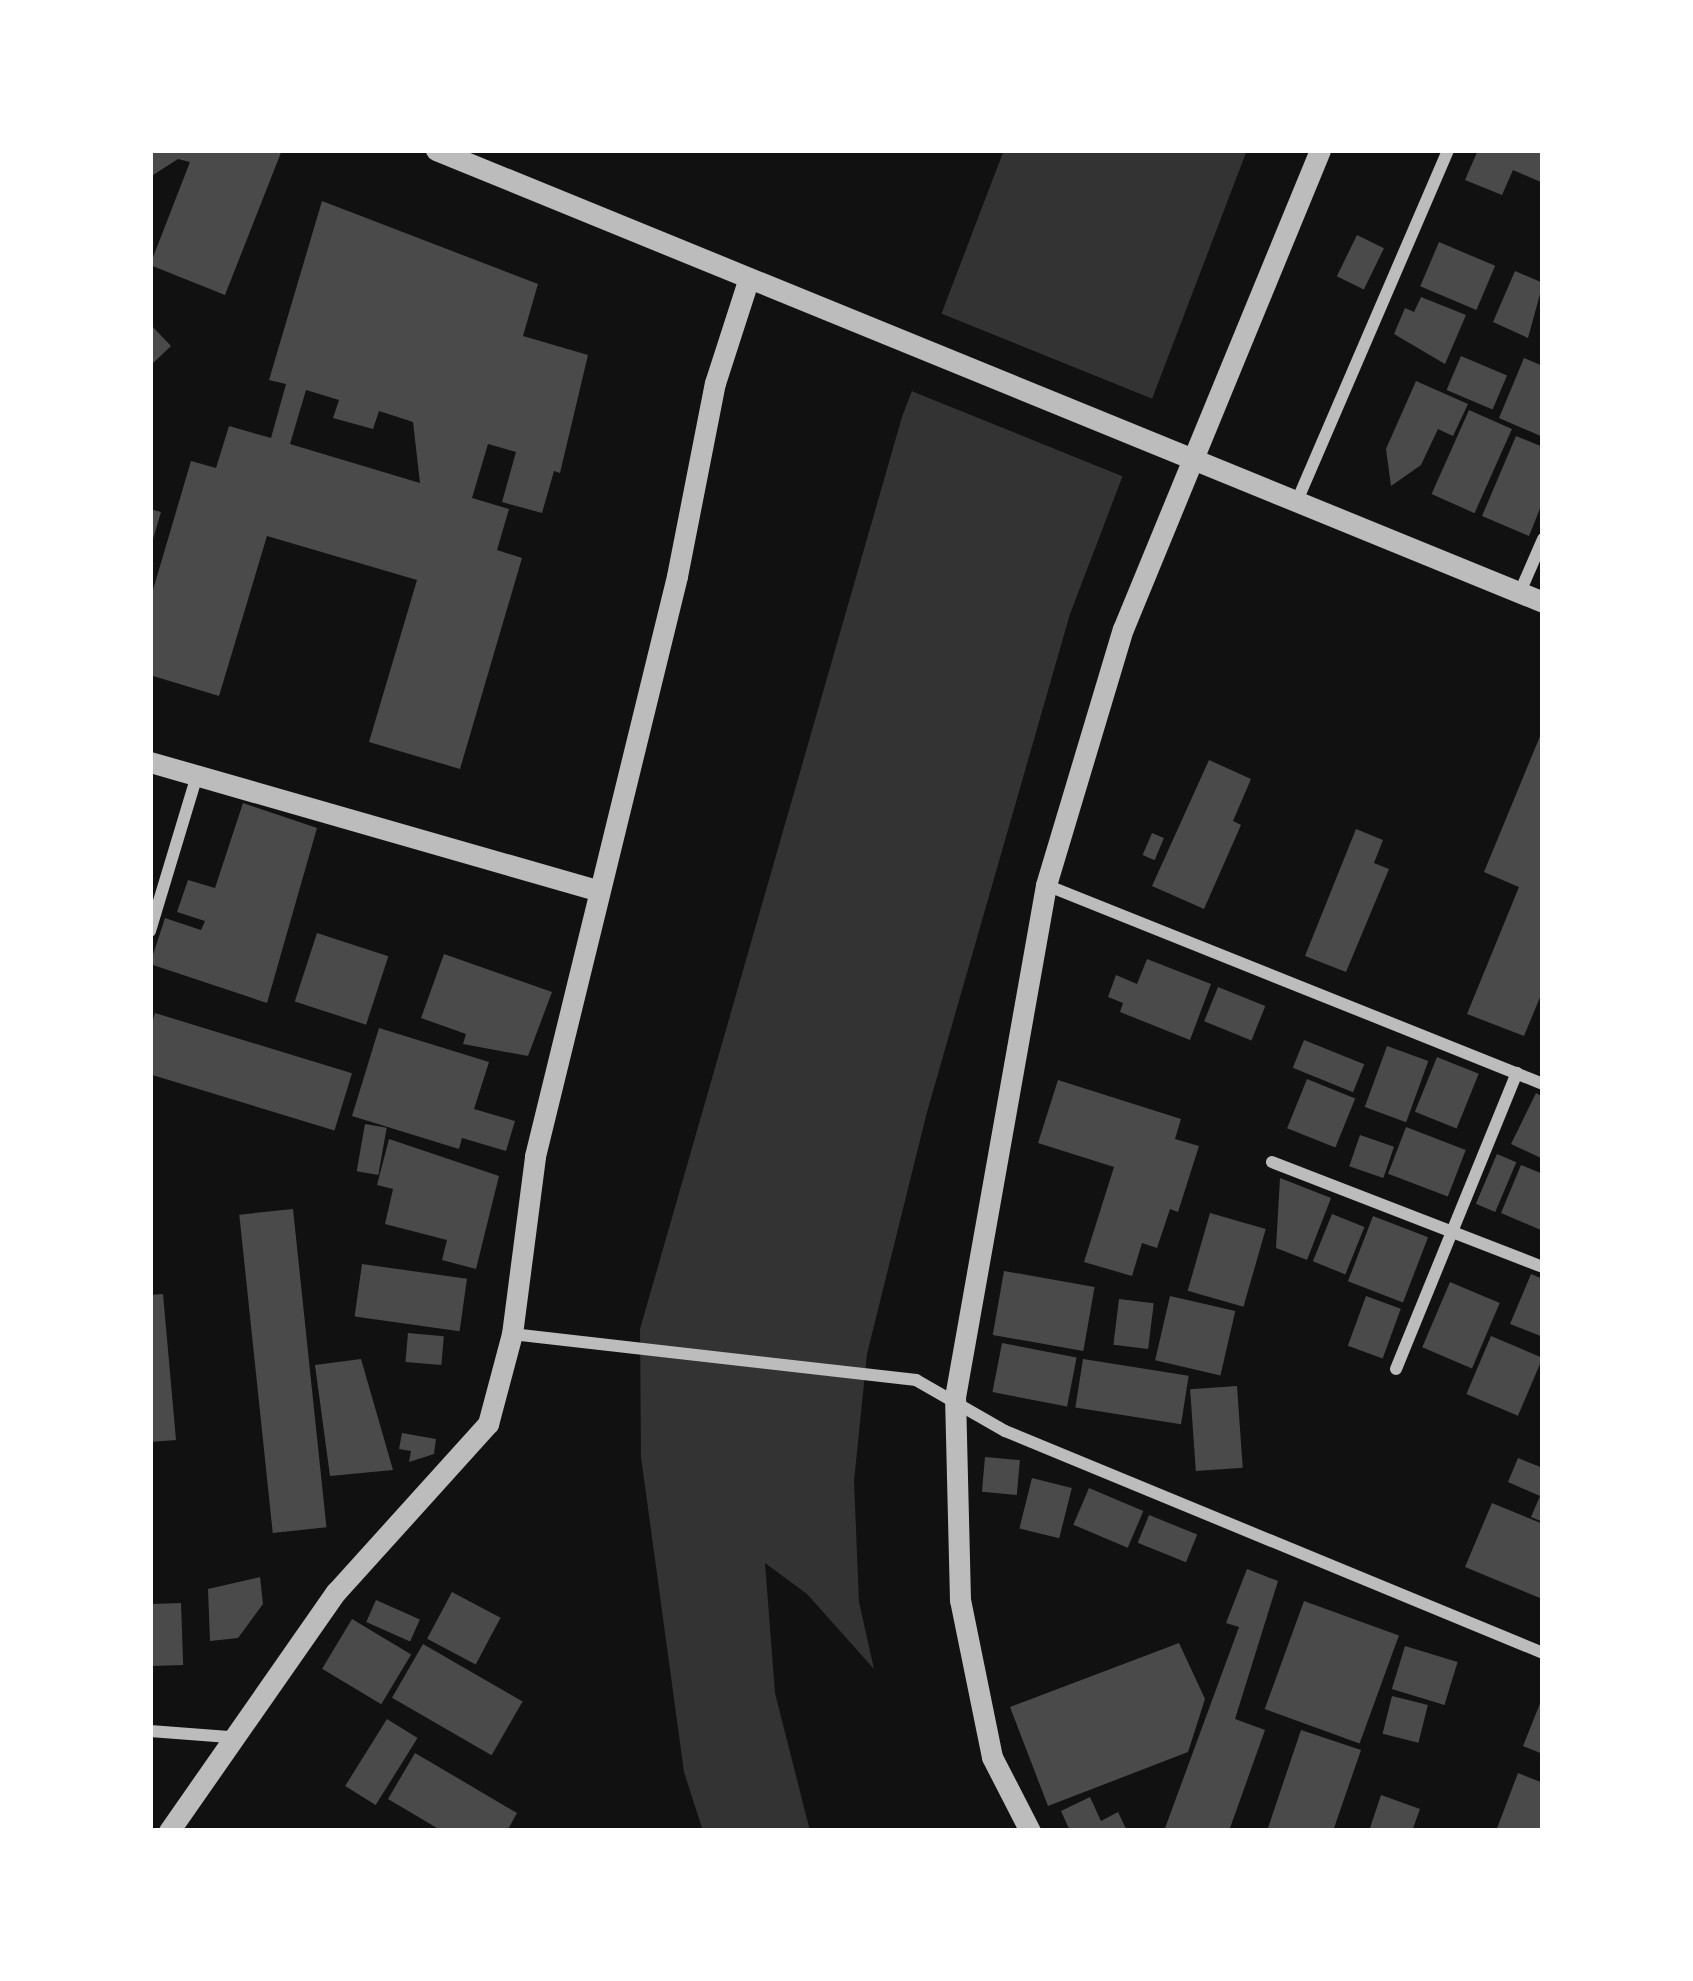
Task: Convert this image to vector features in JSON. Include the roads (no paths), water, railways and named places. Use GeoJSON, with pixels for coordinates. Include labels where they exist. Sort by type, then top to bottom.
{"type":"FeatureCollection","features":[{"type":"Feature","properties":{"kind":"street"},"geometry":{"type":"LineString","coordinates":[[436,150],[1543,602]]}},
{"type":"Feature","properties":{"kind":"street"},"geometry":{"type":"LineString","coordinates":[[1030,1831],[992,1757],[960,1600],[955,1397],[1046,886],[1123,629],[1320,150]]}},
{"type":"Feature","properties":{"kind":"street"},"geometry":{"type":"LineString","coordinates":[[1297,501],[1448,150]]}},
{"type":"Feature","properties":{"kind":"street"},"geometry":{"type":"LineString","coordinates":[[169,1831],[230,1737],[336,1592],[488,1424],[512,1334],[535,1156],[596,890],[677,576],[723,350],[748,278]]}},
{"type":"Feature","properties":{"kind":"street"},"geometry":{"type":"LineString","coordinates":[[1520,592],[1543,539]]}},
{"type":"Feature","properties":{"kind":"street"},"geometry":{"type":"LineString","coordinates":[[150,762],[596,890]]}},
{"type":"Feature","properties":{"kind":"street"},"geometry":{"type":"LineString","coordinates":[[150,931],[197,775]]}},
{"type":"Feature","properties":{"kind":"street"},"geometry":{"type":"LineString","coordinates":[[1046,886],[1543,1084]]}},
{"type":"Feature","properties":{"kind":"street"},"geometry":{"type":"LineString","coordinates":[[1396,1370],[1517,1073]]}},
{"type":"Feature","properties":{"kind":"street"},"geometry":{"type":"LineString","coordinates":[[1272,1162],[1543,1267]]}},
{"type":"Feature","properties":{"kind":"street"},"geometry":{"type":"LineString","coordinates":[[512,1334],[916,1380],[955,1397],[1005,1431],[1542,1648]]}},
{"type":"Feature","properties":{"kind":"street"},"geometry":{"type":"LineString","coordinates":[[150,1731],[230,1737]]}}]}
